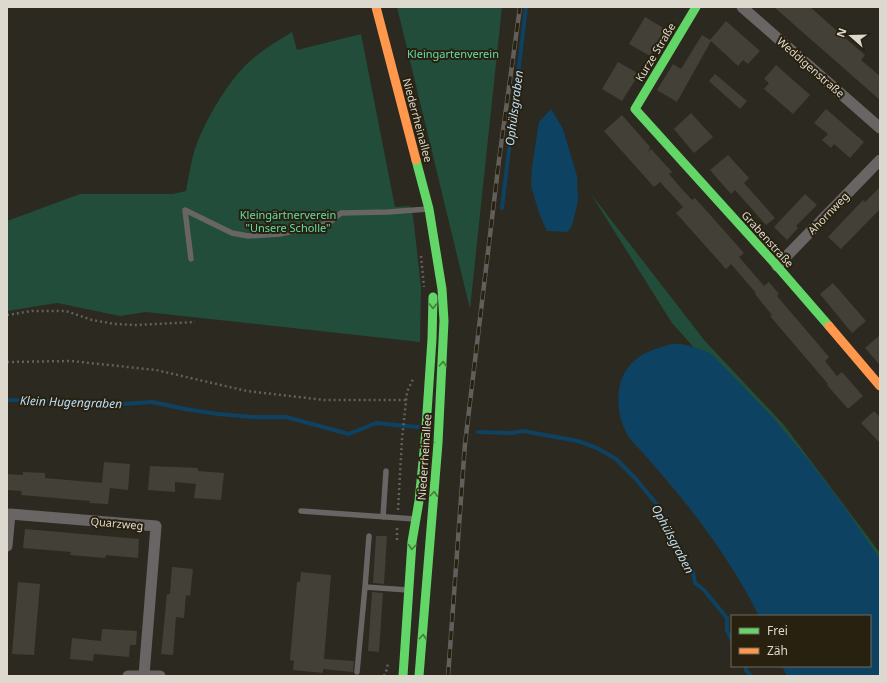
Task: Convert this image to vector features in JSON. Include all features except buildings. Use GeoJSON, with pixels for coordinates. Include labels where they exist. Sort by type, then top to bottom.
{"type":"FeatureCollection","features":[{"type":"Feature","properties":{"kind":"main road","name":"Niederrheinallee"},"geometry":{"type":"LineString","coordinates":[[376,7],[428,209],[442,289],[444,321],[440,413],[424,520],[417,591],[403,676]]}},
{"type":"Feature","properties":{"kind":"main road","name":"Kurze Straße"},"geometry":{"type":"LineString","coordinates":[[635,110],[696,7]]}},
{"type":"Feature","properties":{"kind":"main road","name":"Grabenstraße"},"geometry":{"type":"LineString","coordinates":[[635,110],[777,266],[880,386]]}},
{"type":"Feature","properties":{"kind":"main road","name":"Niederrheinallee"},"geometry":{"type":"LineString","coordinates":[[420,676],[417,591],[412,542],[424,520],[425,442],[432,339],[434,239]]}},
{"type":"Feature","properties":{"kind":"street","name":"Weddigenstraße"},"geometry":{"type":"LineString","coordinates":[[742,7],[880,128]]}},
{"type":"Feature","properties":{"kind":"street","name":"Ahornweg"},"geometry":{"type":"LineString","coordinates":[[777,266],[880,160]]}},
{"type":"Feature","properties":{"kind":"street","name":"Quarzweg"},"geometry":{"type":"LineString","coordinates":[[7,546],[10,514],[156,526],[144,675]]}},
{"type":"Feature","properties":{"kind":"street"},"geometry":{"type":"LineString","coordinates":[[128,676],[160,676]]}},
{"type":"Feature","properties":{"kind":"lane"},"geometry":{"type":"LineString","coordinates":[[190,259],[185,210],[232,233],[248,236],[280,234],[329,223],[341,213],[428,209]]}},
{"type":"Feature","properties":{"kind":"lane"},"geometry":{"type":"LineString","coordinates":[[383,517],[386,471]]}},
{"type":"Feature","properties":{"kind":"lane"},"geometry":{"type":"LineString","coordinates":[[301,511],[424,520]]}},
{"type":"Feature","properties":{"kind":"lane"},"geometry":{"type":"LineString","coordinates":[[357,672],[369,536]]}},
{"type":"Feature","properties":{"kind":"lane"},"geometry":{"type":"LineString","coordinates":[[365,587],[417,591]]}},
{"type":"Feature","properties":{"kind":"path"},"geometry":{"type":"LineString","coordinates":[[7,315],[32,311],[66,311],[92,320],[115,324],[136,325],[194,322]]}},
{"type":"Feature","properties":{"kind":"path"},"geometry":{"type":"LineString","coordinates":[[7,362],[71,361],[156,370],[247,391],[324,400],[406,400]]}},
{"type":"Feature","properties":{"kind":"path"},"geometry":{"type":"LineString","coordinates":[[402,439],[405,410]]}},
{"type":"Feature","properties":{"kind":"green space","name":"Kleingartenverein"},"geometry":{"type":"Polygon","coordinates":[[[397,7],[502,7],[470,309],[397,7]]]}},
{"type":"Feature","properties":{"kind":"green space","name":"Kleingärtnerverein \"Unsere Scholle\""},"geometry":{"type":"Polygon","coordinates":[[[292,32],[297,50],[361,34],[395,207],[410,206],[413,216],[421,287],[420,342],[146,312],[120,316],[57,303],[7,311],[7,221],[80,194],[172,194],[186,191],[191,162],[196,146],[210,115],[224,93],[250,61],[292,32]]]}},
{"type":"Feature","properties":{"kind":"green space"},"geometry":{"type":"Polygon","coordinates":[[[591,194],[705,341],[784,425],[880,553],[880,578],[776,439],[672,323],[591,194]]]}},
{"type":"Feature","properties":{"kind":"water"},"geometry":{"type":"Polygon","coordinates":[[[551,109],[563,129],[577,176],[578,201],[572,226],[567,232],[547,231],[539,213],[531,186],[532,167],[539,122],[551,109]]]}},
{"type":"Feature","properties":{"kind":"water"},"geometry":{"type":"Polygon","coordinates":[[[671,344],[681,344],[710,353],[773,418],[807,458],[845,508],[880,559],[880,676],[787,676],[782,667],[871,667],[871,615],[758,615],[717,545],[667,480],[630,439],[625,430],[621,420],[618,398],[622,377],[635,360],[652,350],[671,344]]]}},
{"type":"Feature","properties":{"kind":"waterway","name":"Ophülsgraben"},"geometry":{"type":"LineString","coordinates":[[502,208],[526,7]]}},
{"type":"Feature","properties":{"kind":"waterway","name":"Klein Hugengraben"},"geometry":{"type":"LineString","coordinates":[[7,400],[70,401],[107,405],[152,402],[218,414],[253,417],[286,417],[349,434],[376,423],[418,427]]}},
{"type":"Feature","properties":{"kind":"waterway","name":"Ophülsgraben"},"geometry":{"type":"LineString","coordinates":[[478,432],[512,433],[523,431],[578,441],[597,448],[616,459],[635,478],[659,507],[672,535],[693,572],[695,583],[704,590],[727,618],[727,630],[731,639]]}},
{"type":"Feature","properties":{"kind":"waterway","name":"Ophülsgraben"},"geometry":{"type":"LineString","coordinates":[[746,667],[746,670],[751,676]]}},
{"type":"Feature","properties":{"kind":"railway"},"geometry":{"type":"LineString","coordinates":[[448,676],[465,444],[499,160],[520,7]]}},
{"type":"Feature","properties":{"kind":"traffic: fast"},"geometry":{"type":"LineString","coordinates":[[696,7],[635,109],[777,266],[829,326]]}},
{"type":"Feature","properties":{"kind":"traffic: fast"},"geometry":{"type":"LineString","coordinates":[[416,160],[429,209],[442,289],[444,321],[438,443],[419,676]]}},
{"type":"Feature","properties":{"kind":"traffic: fast"},"geometry":{"type":"LineString","coordinates":[[403,676],[412,542],[419,501],[425,442],[432,339],[433,297]]}},
{"type":"Feature","properties":{"kind":"traffic: slow"},"geometry":{"type":"LineString","coordinates":[[376,7],[416,160]]}},
{"type":"Feature","properties":{"kind":"traffic: slow"},"geometry":{"type":"LineString","coordinates":[[829,326],[880,386]]}}]}
